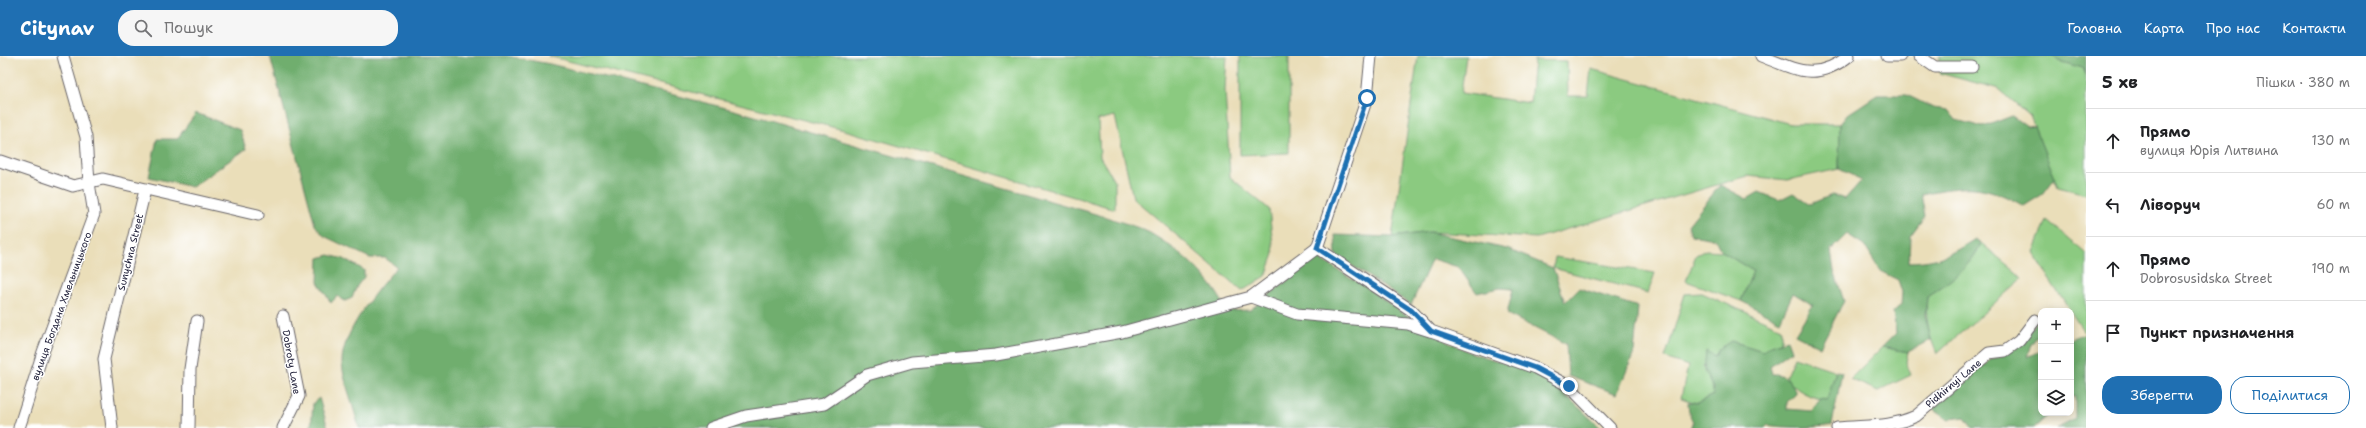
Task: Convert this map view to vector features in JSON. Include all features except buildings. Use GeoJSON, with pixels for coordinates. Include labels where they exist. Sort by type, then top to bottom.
{"type":"FeatureCollection","features":[{"type":"Feature","properties":{"kind":"street","name":"вулиця Богдана Хмельницького"},"geometry":{"type":"LineString","coordinates":[[19,428],[43,352],[94,214],[89,182],[86,137],[63,56]]}},
{"type":"Feature","properties":{"kind":"street"},"geometry":{"type":"LineString","coordinates":[[711,428],[746,416],[824,404],[867,374],[912,362],[996,355],[1122,332],[1251,297],[1317,248],[1367,98],[1371,56]]}},
{"type":"Feature","properties":{"kind":"street"},"geometry":{"type":"LineString","coordinates":[[1762,56],[1800,72],[1824,71],[1849,56]]}},
{"type":"Feature","properties":{"kind":"street"},"geometry":{"type":"LineString","coordinates":[[1887,56],[1900,56]]}},
{"type":"Feature","properties":{"kind":"street"},"geometry":{"type":"LineString","coordinates":[[1919,56],[1935,67],[1972,67]]}},
{"type":"Feature","properties":{"kind":"street"},"geometry":{"type":"LineString","coordinates":[[0,161],[73,186],[103,179],[258,216]]}},
{"type":"Feature","properties":{"kind":"street","name":"Sunychna Street"},"geometry":{"type":"LineString","coordinates":[[112,428],[104,359],[145,190]]}},
{"type":"Feature","properties":{"kind":"street"},"geometry":{"type":"LineString","coordinates":[[1317,248],[1375,288],[1411,310],[1431,331]]}},
{"type":"Feature","properties":{"kind":"street"},"geometry":{"type":"LineString","coordinates":[[1251,297],[1297,314],[1408,324],[1535,368],[1569,386],[1610,428]]}},
{"type":"Feature","properties":{"kind":"street","name":"Dobroty Lane"},"geometry":{"type":"LineString","coordinates":[[283,316],[299,396],[283,428]]}},
{"type":"Feature","properties":{"kind":"street","name":"Pidhirnyi Lane"},"geometry":{"type":"LineString","coordinates":[[1837,428],[1884,426],[1904,422],[1916,416],[1989,353],[2005,351],[2019,341],[2035,320]]}},
{"type":"Feature","properties":{"kind":"street"},"geometry":{"type":"LineString","coordinates":[[189,428],[190,369],[197,321]]}},
{"type":"Feature","properties":{"kind":"green space"},"geometry":{"type":"Polygon","coordinates":[[[270,56],[507,56],[550,64],[734,110],[1140,228],[1162,240],[1194,266],[1213,287],[1227,311],[1250,310],[1317,257],[1367,288],[1430,332],[1469,352],[1531,371],[1560,390],[1601,428],[359,428],[343,370],[343,351],[354,325],[362,312],[397,267],[385,258],[370,258],[324,236],[315,225],[270,56]]]}},
{"type":"Feature","properties":{"kind":"green space"},"geometry":{"type":"Polygon","coordinates":[[[548,56],[1227,56],[1225,90],[1230,177],[1269,209],[1274,254],[1266,276],[1242,291],[1133,198],[1115,116],[1098,120],[1100,157],[1115,182],[1115,209],[848,131],[548,56]]]}},
{"type":"Feature","properties":{"kind":"green space"},"geometry":{"type":"Polygon","coordinates":[[[1240,56],[1289,56],[1289,153],[1240,155],[1240,56]]]}},
{"type":"Feature","properties":{"kind":"green space"},"geometry":{"type":"Polygon","coordinates":[[[1418,56],[1466,56],[1461,93],[1530,103],[1534,60],[1567,61],[1568,96],[1588,96],[1591,69],[1791,124],[1840,124],[1839,169],[1788,180],[1747,176],[1537,238],[1429,232],[1392,237],[1418,56]]]}},
{"type":"Feature","properties":{"kind":"green space"},"geometry":{"type":"Polygon","coordinates":[[[1939,56],[2053,56],[2058,61],[2083,68],[2086,75],[2086,194],[2058,187],[2030,116],[1999,89],[1939,73],[1939,56]]]}},
{"type":"Feature","properties":{"kind":"green space"},"geometry":{"type":"Polygon","coordinates":[[[2053,56],[2086,56],[2086,75],[2083,68],[2058,61],[2053,56]]]}},
{"type":"Feature","properties":{"kind":"green space"},"geometry":{"type":"Polygon","coordinates":[[[1877,95],[1907,95],[1933,108],[1948,110],[1956,120],[1983,127],[2012,116],[2027,127],[2034,126],[2055,178],[2043,194],[2024,206],[1997,193],[1974,188],[1950,189],[1921,194],[1925,216],[1910,236],[1909,262],[1937,259],[1975,239],[1981,243],[1977,252],[1958,274],[1927,297],[1925,315],[1931,340],[1908,352],[1882,347],[1896,333],[1893,312],[1901,305],[1902,292],[1898,280],[1880,271],[1864,245],[1847,234],[1831,250],[1834,271],[1844,301],[1820,347],[1795,334],[1813,305],[1793,293],[1780,321],[1741,301],[1753,271],[1721,251],[1715,239],[1691,235],[1688,225],[1720,185],[1747,199],[1759,192],[1779,200],[1793,193],[1810,204],[1832,195],[1845,199],[1862,180],[1839,169],[1840,124],[1848,114],[1877,95]]]}},
{"type":"Feature","properties":{"kind":"green space"},"geometry":{"type":"Polygon","coordinates":[[[196,113],[240,130],[246,149],[192,187],[149,177],[157,139],[177,139],[196,113]]]}},
{"type":"Feature","properties":{"kind":"green space"},"geometry":{"type":"Polygon","coordinates":[[[2047,220],[2086,254],[2086,335],[2074,317],[2074,308],[2068,308],[2049,279],[2034,252],[2047,220]]]}},
{"type":"Feature","properties":{"kind":"green space"},"geometry":{"type":"Polygon","coordinates":[[[1429,232],[1507,249],[1553,268],[1565,302],[1579,288],[1638,307],[1634,353],[1617,394],[1568,376],[1566,344],[1507,314],[1513,289],[1500,288],[1477,293],[1458,267],[1432,259],[1411,305],[1336,255],[1335,235],[1392,237],[1429,232]]]}},
{"type":"Feature","properties":{"kind":"green space"},"geometry":{"type":"Polygon","coordinates":[[[1981,243],[2023,278],[1937,354],[1928,326],[1926,312],[1927,297],[1951,280],[1965,267],[1977,252],[1981,243]]]}},
{"type":"Feature","properties":{"kind":"green space"},"geometry":{"type":"Polygon","coordinates":[[[1706,250],[1721,251],[1753,271],[1741,301],[1686,281],[1696,255],[1706,250]]]}},
{"type":"Feature","properties":{"kind":"green space"},"geometry":{"type":"Polygon","coordinates":[[[329,255],[344,259],[364,270],[364,277],[357,286],[352,298],[345,301],[337,296],[331,303],[318,282],[319,258],[329,255]]]}},
{"type":"Feature","properties":{"kind":"green space"},"geometry":{"type":"Polygon","coordinates":[[[1555,257],[1655,273],[1648,293],[1553,268],[1555,257]]]}},
{"type":"Feature","properties":{"kind":"green space"},"geometry":{"type":"Polygon","coordinates":[[[1702,293],[1781,328],[1781,341],[1763,351],[1731,341],[1703,366],[1713,389],[1713,395],[1697,403],[1681,398],[1688,366],[1665,358],[1685,294],[1702,293]]]}},
{"type":"Feature","properties":{"kind":"green space"},"geometry":{"type":"Polygon","coordinates":[[[2038,320],[2038,334],[2031,345],[2027,357],[2038,352],[2038,416],[2048,416],[2034,428],[1973,428],[1965,417],[1949,419],[1933,408],[1990,359],[2007,353],[2020,344],[2038,320]]]}},
{"type":"Feature","properties":{"kind":"green space"},"geometry":{"type":"Polygon","coordinates":[[[2083,334],[2086,335],[2086,428],[2056,428],[2075,418],[2074,338],[2083,334]]]}},
{"type":"Feature","properties":{"kind":"green space"},"geometry":{"type":"Polygon","coordinates":[[[1787,340],[1791,351],[1770,366],[1772,374],[1781,375],[1787,379],[1796,394],[1787,402],[1787,409],[1812,411],[1820,399],[1827,400],[1836,371],[1842,372],[1832,425],[1782,427],[1768,425],[1765,428],[1690,428],[1693,422],[1689,413],[1688,402],[1697,403],[1713,395],[1713,388],[1704,371],[1706,351],[1715,356],[1719,349],[1731,341],[1763,351],[1771,345],[1787,340]]]}},
{"type":"Feature","properties":{"kind":"green space"},"geometry":{"type":"Polygon","coordinates":[[[1882,347],[1908,352],[1906,362],[1911,375],[1878,391],[1850,379],[1882,347]]]}},
{"type":"Feature","properties":{"kind":"green space"},"geometry":{"type":"Polygon","coordinates":[[[1794,357],[1836,371],[1827,400],[1803,392],[1789,381],[1786,376],[1794,357]]]}},
{"type":"Feature","properties":{"kind":"green space"},"geometry":{"type":"Polygon","coordinates":[[[319,398],[328,428],[311,428],[313,403],[319,398]]]}},
{"type":"Feature","properties":{"kind":"route"},"geometry":{"type":"LineString","coordinates":[[1367,98],[1317,248],[1375,288],[1411,310],[1431,331],[1535,368],[1569,386]]}}]}
